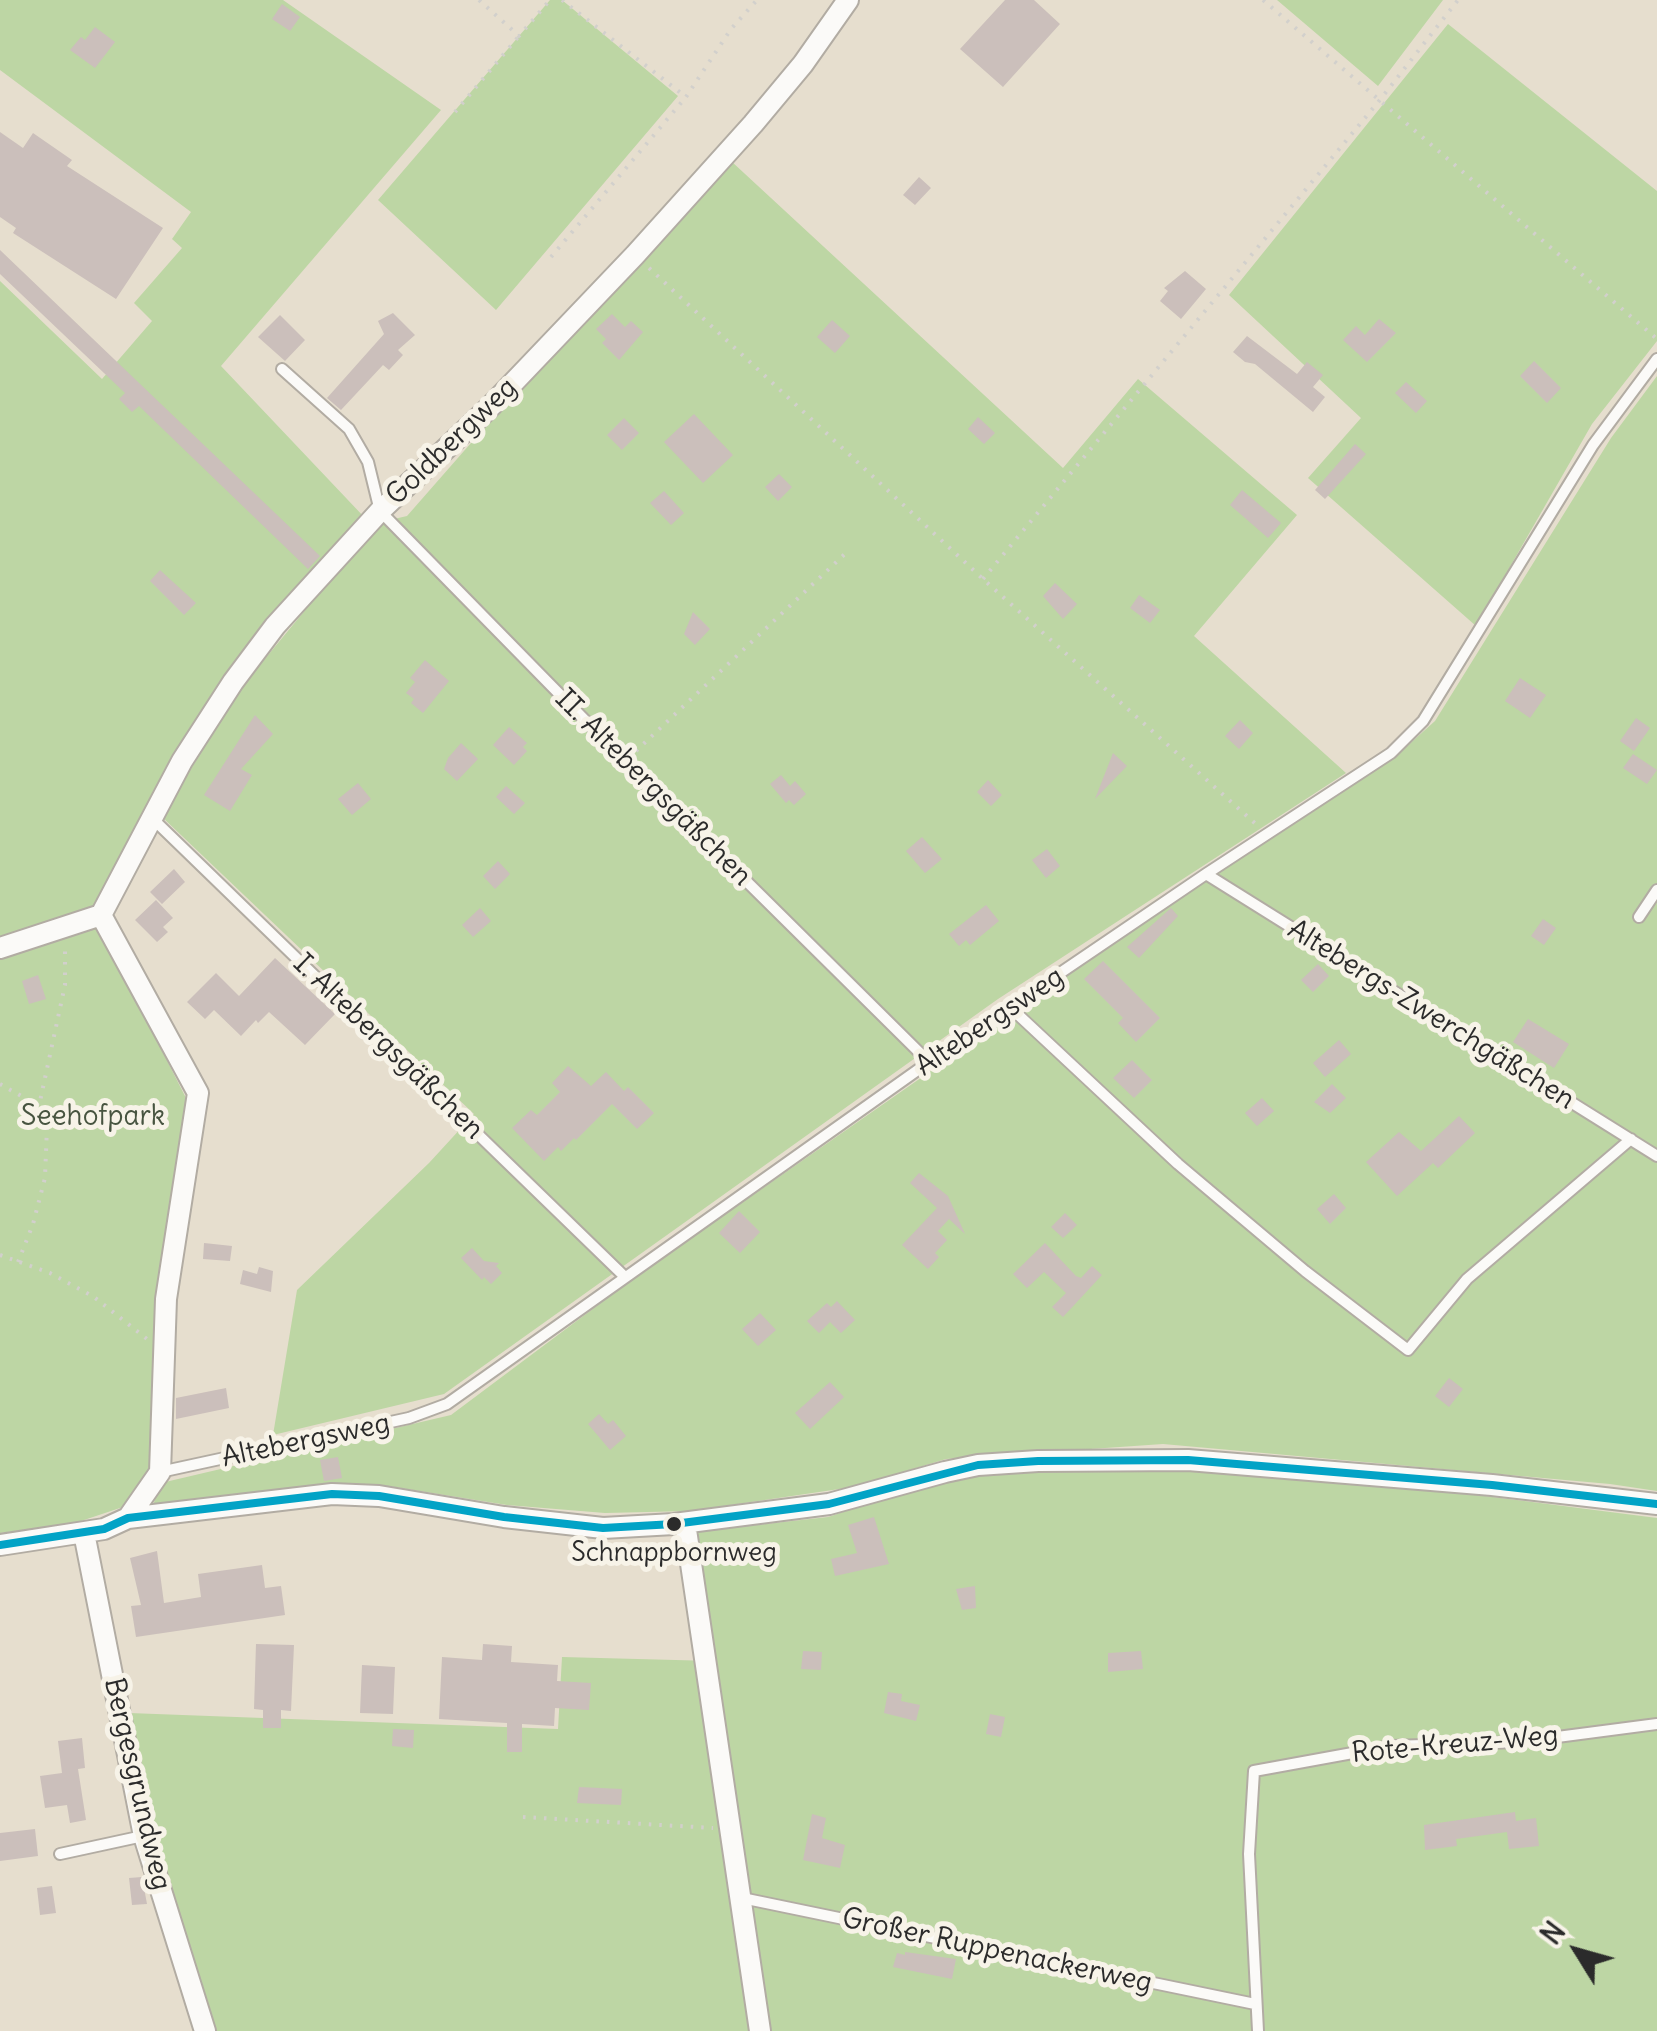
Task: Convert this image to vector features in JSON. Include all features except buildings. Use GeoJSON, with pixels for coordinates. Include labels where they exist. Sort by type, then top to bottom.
{"type":"FeatureCollection","features":[{"type":"Feature","properties":{"kind":"street","name":"Goldbergweg"},"geometry":{"type":"LineString","coordinates":[[101,915],[199,733],[244,668],[318,576],[380,511],[492,406],[635,255],[753,124],[803,64],[848,0]]}},
{"type":"Feature","properties":{"kind":"street"},"geometry":{"type":"LineString","coordinates":[[0,948],[101,915],[198,1093],[166,1298],[160,1472],[128,1518]]}},
{"type":"Feature","properties":{"kind":"street"},"geometry":{"type":"LineString","coordinates":[[0,1545],[84,1533],[128,1518],[332,1494],[379,1496],[504,1517],[602,1528],[685,1524],[828,1504],[978,1466],[1038,1461],[1188,1460],[1492,1485],[1657,1504]]}},
{"type":"Feature","properties":{"kind":"street"},"geometry":{"type":"LineString","coordinates":[[685,1524],[760,2031]]}},
{"type":"Feature","properties":{"kind":"street","name":"Bergesgrundweg"},"geometry":{"type":"LineString","coordinates":[[84,1533],[144,1836],[205,2031]]}},
{"type":"Feature","properties":{"kind":"lane","name":"Altebergsweg"},"geometry":{"type":"LineString","coordinates":[[160,1472],[409,1418],[447,1404],[930,1062],[1391,753],[1424,721],[1593,446],[1657,359]]}},
{"type":"Feature","properties":{"kind":"lane"},"geometry":{"type":"LineString","coordinates":[[282,369],[337,418],[359,444],[368,462],[380,511]]}},
{"type":"Feature","properties":{"kind":"lane","name":"II. Altebergsgäßchen"},"geometry":{"type":"LineString","coordinates":[[380,511],[625,761],[930,1062]]}},
{"type":"Feature","properties":{"kind":"lane","name":"I. Altebergsgäßchen"},"geometry":{"type":"LineString","coordinates":[[152,817],[625,1277]]}},
{"type":"Feature","properties":{"kind":"lane","name":"Altebergs-Zwerchgäßchen"},"geometry":{"type":"LineString","coordinates":[[1206,874],[1657,1156]]}},
{"type":"Feature","properties":{"kind":"lane"},"geometry":{"type":"LineString","coordinates":[[1639,917],[1657,890]]}},
{"type":"Feature","properties":{"kind":"lane"},"geometry":{"type":"LineString","coordinates":[[1012,1009],[1178,1164],[1305,1271],[1408,1350],[1467,1279],[1632,1139]]}},
{"type":"Feature","properties":{"kind":"lane","name":"Rote-Kreuz-Weg"},"geometry":{"type":"LineString","coordinates":[[1255,2004],[1249,1854],[1254,1771],[1391,1746],[1519,1742],[1657,1724]]}},
{"type":"Feature","properties":{"kind":"lane"},"geometry":{"type":"LineString","coordinates":[[60,1854],[144,1836]]}},
{"type":"Feature","properties":{"kind":"lane","name":"Großer Ruppenackerweg"},"geometry":{"type":"LineString","coordinates":[[739,1898],[1255,2004]]}},
{"type":"Feature","properties":{"kind":"lane"},"geometry":{"type":"LineString","coordinates":[[1255,2004],[1258,2031]]}},
{"type":"Feature","properties":{"kind":"path"},"geometry":{"type":"LineString","coordinates":[[479,0],[519,36]]}},
{"type":"Feature","properties":{"kind":"path"},"geometry":{"type":"LineString","coordinates":[[455,112],[543,3],[550,0]]}},
{"type":"Feature","properties":{"kind":"path"},"geometry":{"type":"LineString","coordinates":[[562,0],[686,97]]}},
{"type":"Feature","properties":{"kind":"path"},"geometry":{"type":"LineString","coordinates":[[551,257],[686,97],[730,29],[757,0]]}},
{"type":"Feature","properties":{"kind":"path"},"geometry":{"type":"LineString","coordinates":[[1263,0],[1657,339]]}},
{"type":"Feature","properties":{"kind":"path"},"geometry":{"type":"LineString","coordinates":[[983,578],[1458,0]]}},
{"type":"Feature","properties":{"kind":"path"},"geometry":{"type":"LineString","coordinates":[[635,255],[1266,834]]}},
{"type":"Feature","properties":{"kind":"path"},"geometry":{"type":"LineString","coordinates":[[625,761],[848,551]]}},
{"type":"Feature","properties":{"kind":"path"},"geometry":{"type":"LineString","coordinates":[[38,1106],[65,985],[64,927]]}},
{"type":"Feature","properties":{"kind":"path"},"geometry":{"type":"LineString","coordinates":[[0,1084],[38,1106],[47,1126],[45,1178],[18,1262]]}},
{"type":"Feature","properties":{"kind":"path"},"geometry":{"type":"LineString","coordinates":[[0,1255],[50,1273],[94,1297],[126,1322]]}},
{"type":"Feature","properties":{"kind":"path"},"geometry":{"type":"LineString","coordinates":[[523,1817],[729,1830]]}},
{"type":"Feature","properties":{"kind":"green space"},"geometry":{"type":"Polygon","coordinates":[[[0,0],[283,0],[441,110],[221,366],[365,518],[274,622],[94,913],[0,941],[0,281],[102,379],[152,321],[134,303],[182,248],[172,239],[191,212],[0,70],[0,0]]]}},
{"type":"Feature","properties":{"kind":"green space"},"geometry":{"type":"Polygon","coordinates":[[[550,0],[562,0],[678,96],[496,310],[378,200],[550,0]]]}},
{"type":"Feature","properties":{"kind":"green space"},"geometry":{"type":"Polygon","coordinates":[[[1277,0],[1443,0],[1378,86],[1277,0]]]}},
{"type":"Feature","properties":{"kind":"green space"},"geometry":{"type":"Polygon","coordinates":[[[1448,24],[1657,191],[1657,341],[1592,424],[1476,626],[1308,478],[1361,418],[1229,295],[1448,24]]]}},
{"type":"Feature","properties":{"kind":"green space"},"geometry":{"type":"Polygon","coordinates":[[[731,161],[1063,468],[1138,379],[1297,515],[1194,636],[1346,773],[998,999],[444,1394],[273,1435],[297,1290],[429,1163],[474,1114],[161,816],[245,683],[377,523],[407,516],[535,370],[731,161]]]}},
{"type":"Feature","properties":{"kind":"green space"},"geometry":{"type":"Polygon","coordinates":[[[1657,376],[1657,1491],[1163,1444],[946,1459],[853,1487],[690,1511],[605,1513],[507,1505],[382,1485],[331,1484],[153,1505],[161,1483],[451,1415],[634,1278],[1011,1015],[1023,1011],[1107,942],[1227,860],[1396,756],[1435,721],[1611,438],[1657,376]]]}},
{"type":"Feature","properties":{"kind":"green space","name":"Seehofpark"},"geometry":{"type":"Polygon","coordinates":[[[91,922],[109,946],[188,1102],[157,1300],[150,1467],[147,1480],[123,1507],[75,1523],[0,1533],[0,954],[91,922]]]}},
{"type":"Feature","properties":{"kind":"green space"},"geometry":{"type":"Polygon","coordinates":[[[1192,1470],[1415,1487],[1657,1518],[1657,2031],[209,2031],[143,1790],[129,1713],[558,1729],[562,1657],[713,1661],[694,1532],[828,1517],[944,1479],[1003,1472],[1192,1470]]]}},
{"type":"Feature","properties":{"kind":"transit line"},"geometry":{"type":"LineString","coordinates":[[0,1545],[104,1529],[128,1518],[332,1494],[379,1496],[504,1517],[603,1528],[674,1524],[829,1504],[978,1465],[1038,1461],[1188,1460],[1492,1485],[1657,1504]]}},
{"type":"Feature","properties":{"kind":"place","name":"Schnappbornweg"},"geometry":{"type":"Point","coordinates":[674,1524]}}]}
